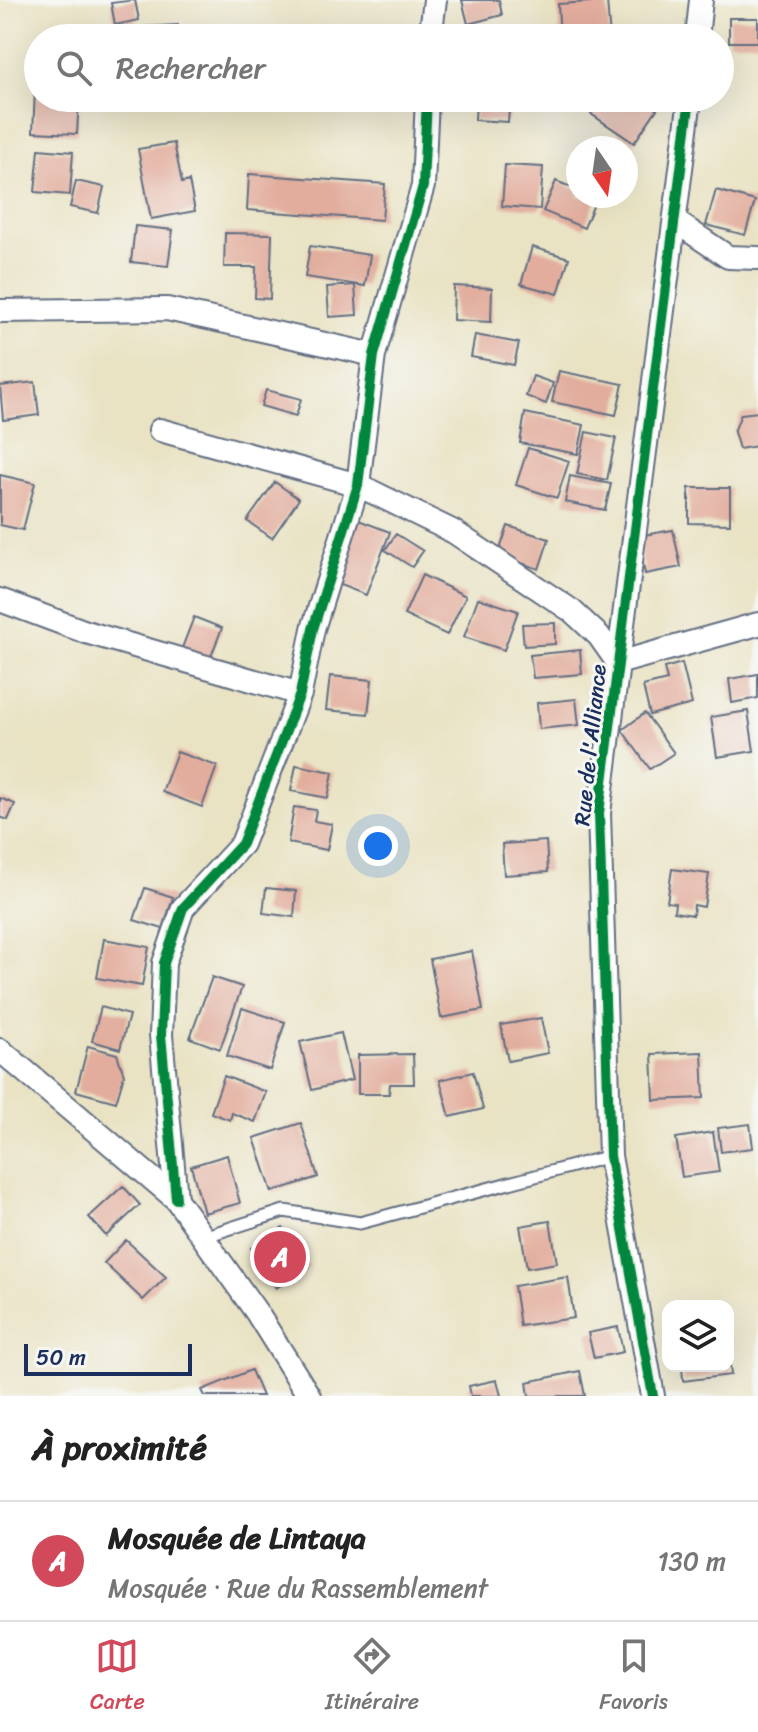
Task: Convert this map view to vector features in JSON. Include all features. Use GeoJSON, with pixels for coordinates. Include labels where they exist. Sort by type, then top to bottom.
{"type":"FeatureCollection","features":[{"type":"Feature","properties":{"kind":"street"},"geometry":{"type":"LineString","coordinates":[[432,24],[435,0]]}},
{"type":"Feature","properties":{"kind":"street"},"geometry":{"type":"LineString","coordinates":[[698,24],[701,0]]}},
{"type":"Feature","properties":{"kind":"street"},"geometry":{"type":"LineString","coordinates":[[176,1199],[161,1035],[164,963],[183,908],[242,844],[300,694],[313,629],[358,485],[374,355],[423,186],[426,112]]}},
{"type":"Feature","properties":{"kind":"street","name":"Rue de l'Alliance"},"geometry":{"type":"LineString","coordinates":[[653,1396],[610,1156],[599,813],[688,112]]}},
{"type":"Feature","properties":{"kind":"street"},"geometry":{"type":"LineString","coordinates":[[675,221],[728,257],[758,258]]}},
{"type":"Feature","properties":{"kind":"street"},"geometry":{"type":"LineString","coordinates":[[0,311],[167,309],[374,355]]}},
{"type":"Feature","properties":{"kind":"street"},"geometry":{"type":"LineString","coordinates":[[160,430],[358,485],[454,532],[572,611],[599,636],[618,663],[758,624]]}},
{"type":"Feature","properties":{"kind":"street"},"geometry":{"type":"LineString","coordinates":[[0,600],[86,632],[300,694]]}},
{"type":"Feature","properties":{"kind":"street"},"geometry":{"type":"LineString","coordinates":[[0,1050],[176,1199],[309,1396]]}},
{"type":"Feature","properties":{"kind":"lane"},"geometry":{"type":"LineString","coordinates":[[203,1237],[284,1211],[360,1223],[610,1156]]}},
{"type":"Feature","properties":{"kind":"building"},"geometry":{"type":"Polygon","coordinates":[[[135,0],[139,20],[115,24],[111,3],[135,0]]]}},
{"type":"Feature","properties":{"kind":"building"},"geometry":{"type":"Polygon","coordinates":[[[462,0],[499,0],[502,15],[468,24],[462,0]]]}},
{"type":"Feature","properties":{"kind":"building"},"geometry":{"type":"Polygon","coordinates":[[[607,1],[609,24],[559,24],[558,4],[607,1]]]}},
{"type":"Feature","properties":{"kind":"building"},"geometry":{"type":"Polygon","coordinates":[[[729,18],[758,18],[758,42],[734,42],[734,24],[729,24],[729,18]]]}},
{"type":"Feature","properties":{"kind":"building"},"geometry":{"type":"Polygon","coordinates":[[[34,112],[78,112],[77,134],[33,132],[34,112]]]}},
{"type":"Feature","properties":{"kind":"building"},"geometry":{"type":"Polygon","coordinates":[[[475,112],[509,112],[508,122],[475,120],[475,112]]]}},
{"type":"Feature","properties":{"kind":"building"},"geometry":{"type":"Polygon","coordinates":[[[592,112],[655,112],[638,137],[624,136],[591,114],[592,112]]]}},
{"type":"Feature","properties":{"kind":"building"},"geometry":{"type":"Polygon","coordinates":[[[174,143],[182,183],[189,181],[195,211],[151,219],[138,149],[174,143]]]}},
{"type":"Feature","properties":{"kind":"building"},"geometry":{"type":"Polygon","coordinates":[[[39,149],[73,152],[70,195],[35,192],[39,149]]]}},
{"type":"Feature","properties":{"kind":"building"},"geometry":{"type":"Polygon","coordinates":[[[505,165],[543,167],[540,209],[502,206],[505,165]]]}},
{"type":"Feature","properties":{"kind":"building"},"geometry":{"type":"Polygon","coordinates":[[[249,174],[385,184],[382,220],[247,210],[249,174]]]}},
{"type":"Feature","properties":{"kind":"building"},"geometry":{"type":"Polygon","coordinates":[[[76,181],[104,187],[98,213],[70,207],[76,181]]]}},
{"type":"Feature","properties":{"kind":"building"},"geometry":{"type":"Polygon","coordinates":[[[556,181],[566,185],[566,208],[592,208],[584,228],[543,211],[556,181]]]}},
{"type":"Feature","properties":{"kind":"building"},"geometry":{"type":"Polygon","coordinates":[[[716,190],[755,201],[745,235],[706,225],[716,190]]]}},
{"type":"Feature","properties":{"kind":"building"},"geometry":{"type":"Polygon","coordinates":[[[135,226],[173,230],[168,266],[131,262],[135,226]]]}},
{"type":"Feature","properties":{"kind":"building"},"geometry":{"type":"Polygon","coordinates":[[[225,233],[272,234],[270,299],[255,298],[256,267],[224,267],[225,233]]]}},
{"type":"Feature","properties":{"kind":"building"},"geometry":{"type":"Polygon","coordinates":[[[310,246],[370,255],[365,286],[305,277],[310,246]]]}},
{"type":"Feature","properties":{"kind":"building"},"geometry":{"type":"Polygon","coordinates":[[[532,247],[569,258],[558,294],[521,284],[532,247]]]}},
{"type":"Feature","properties":{"kind":"building"},"geometry":{"type":"Polygon","coordinates":[[[355,285],[357,315],[329,317],[327,287],[355,285]]]}},
{"type":"Feature","properties":{"kind":"building"},"geometry":{"type":"Polygon","coordinates":[[[454,286],[492,288],[491,322],[453,320],[454,286]]]}},
{"type":"Feature","properties":{"kind":"building"},"geometry":{"type":"Polygon","coordinates":[[[475,335],[519,343],[514,365],[471,357],[475,335]]]}},
{"type":"Feature","properties":{"kind":"building"},"geometry":{"type":"Polygon","coordinates":[[[559,371],[623,384],[616,415],[552,402],[559,371]]]}},
{"type":"Feature","properties":{"kind":"building"},"geometry":{"type":"Polygon","coordinates":[[[533,376],[553,383],[546,404],[526,396],[533,376]]]}},
{"type":"Feature","properties":{"kind":"building"},"geometry":{"type":"Polygon","coordinates":[[[35,382],[39,415],[3,420],[0,386],[35,382]]]}},
{"type":"Feature","properties":{"kind":"building"},"geometry":{"type":"Polygon","coordinates":[[[266,390],[301,399],[296,416],[261,406],[266,390]]]}},
{"type":"Feature","properties":{"kind":"building"},"geometry":{"type":"Polygon","coordinates":[[[758,412],[758,446],[739,449],[734,432],[741,414],[758,412]]]}},
{"type":"Feature","properties":{"kind":"building"},"geometry":{"type":"Polygon","coordinates":[[[525,413],[584,425],[578,454],[520,443],[525,413]]]}},
{"type":"Feature","properties":{"kind":"building"},"geometry":{"type":"Polygon","coordinates":[[[586,432],[616,438],[607,480],[577,474],[586,432]]]}},
{"type":"Feature","properties":{"kind":"building"},"geometry":{"type":"Polygon","coordinates":[[[528,448],[569,461],[557,498],[516,485],[528,448]]]}},
{"type":"Feature","properties":{"kind":"building"},"geometry":{"type":"Polygon","coordinates":[[[0,475],[35,483],[23,530],[0,525],[0,475]]]}},
{"type":"Feature","properties":{"kind":"building"},"geometry":{"type":"Polygon","coordinates":[[[570,476],[611,484],[605,510],[565,502],[570,476]]]}},
{"type":"Feature","properties":{"kind":"building"},"geometry":{"type":"Polygon","coordinates":[[[275,482],[299,499],[272,538],[247,521],[275,482]]]}},
{"type":"Feature","properties":{"kind":"building"},"geometry":{"type":"Polygon","coordinates":[[[689,488],[730,488],[730,524],[689,523],[689,488]]]}},
{"type":"Feature","properties":{"kind":"building"},"geometry":{"type":"Polygon","coordinates":[[[356,519],[390,532],[366,595],[332,582],[356,519]]]}},
{"type":"Feature","properties":{"kind":"building"},"geometry":{"type":"Polygon","coordinates":[[[508,526],[549,539],[539,569],[498,555],[508,526]]]}},
{"type":"Feature","properties":{"kind":"building"},"geometry":{"type":"Polygon","coordinates":[[[673,530],[681,567],[645,574],[638,536],[673,530]]]}},
{"type":"Feature","properties":{"kind":"building"},"geometry":{"type":"Polygon","coordinates":[[[396,534],[423,551],[412,567],[385,550],[396,534]]]}},
{"type":"Feature","properties":{"kind":"building"},"geometry":{"type":"Polygon","coordinates":[[[422,575],[466,596],[447,635],[404,615],[422,575]]]}},
{"type":"Feature","properties":{"kind":"building"},"geometry":{"type":"Polygon","coordinates":[[[478,598],[518,611],[504,650],[464,637],[478,598]]]}},
{"type":"Feature","properties":{"kind":"building"},"geometry":{"type":"Polygon","coordinates":[[[194,617],[222,628],[210,659],[182,648],[194,617]]]}},
{"type":"Feature","properties":{"kind":"building"},"geometry":{"type":"Polygon","coordinates":[[[555,623],[555,644],[524,646],[522,624],[555,623]]]}},
{"type":"Feature","properties":{"kind":"building"},"geometry":{"type":"Polygon","coordinates":[[[580,650],[582,674],[533,678],[530,655],[580,650]]]}},
{"type":"Feature","properties":{"kind":"building"},"geometry":{"type":"Polygon","coordinates":[[[682,663],[692,704],[650,715],[643,686],[667,680],[664,668],[682,663]]]}},
{"type":"Feature","properties":{"kind":"building"},"geometry":{"type":"Polygon","coordinates":[[[758,674],[758,698],[732,703],[729,679],[758,674]]]}},
{"type":"Feature","properties":{"kind":"building"},"geometry":{"type":"Polygon","coordinates":[[[330,676],[372,680],[368,714],[326,710],[330,676]]]}},
{"type":"Feature","properties":{"kind":"building"},"geometry":{"type":"Polygon","coordinates":[[[576,699],[579,725],[539,729],[537,703],[576,699]]]}},
{"type":"Feature","properties":{"kind":"building"},"geometry":{"type":"Polygon","coordinates":[[[748,711],[754,751],[717,757],[711,717],[748,711]]]}},
{"type":"Feature","properties":{"kind":"building"},"geometry":{"type":"Polygon","coordinates":[[[645,713],[674,753],[650,769],[622,730],[645,713]]]}},
{"type":"Feature","properties":{"kind":"building"},"geometry":{"type":"Polygon","coordinates":[[[177,752],[217,766],[202,807],[162,792],[177,752]]]}},
{"type":"Feature","properties":{"kind":"building"},"geometry":{"type":"Polygon","coordinates":[[[296,765],[333,772],[328,798],[291,791],[296,765]]]}},
{"type":"Feature","properties":{"kind":"building"},"geometry":{"type":"Polygon","coordinates":[[[0,798],[15,804],[8,820],[0,817],[0,798]]]}},
{"type":"Feature","properties":{"kind":"building"},"geometry":{"type":"Polygon","coordinates":[[[294,807],[316,810],[314,821],[332,824],[327,850],[288,843],[294,807]]]}},
{"type":"Feature","properties":{"kind":"building"},"geometry":{"type":"Polygon","coordinates":[[[546,841],[548,872],[504,875],[502,844],[546,841]]]}},
{"type":"Feature","properties":{"kind":"building"},"geometry":{"type":"Polygon","coordinates":[[[672,869],[709,874],[704,907],[694,905],[693,915],[674,912],[675,903],[667,902],[672,869]]]}},
{"type":"Feature","properties":{"kind":"building"},"geometry":{"type":"Polygon","coordinates":[[[145,888],[173,897],[163,929],[134,920],[145,888]]]}},
{"type":"Feature","properties":{"kind":"building"},"geometry":{"type":"Polygon","coordinates":[[[266,888],[296,891],[294,917],[263,913],[266,888]]]}},
{"type":"Feature","properties":{"kind":"building"},"geometry":{"type":"Polygon","coordinates":[[[104,939],[149,947],[142,986],[97,978],[104,939]]]}},
{"type":"Feature","properties":{"kind":"building"},"geometry":{"type":"Polygon","coordinates":[[[472,951],[483,1010],[441,1018],[430,959],[472,951]]]}},
{"type":"Feature","properties":{"kind":"building"},"geometry":{"type":"Polygon","coordinates":[[[212,977],[242,987],[220,1049],[190,1038],[212,977]]]}},
{"type":"Feature","properties":{"kind":"building"},"geometry":{"type":"Polygon","coordinates":[[[101,1007],[129,1015],[120,1049],[92,1041],[101,1007]]]}},
{"type":"Feature","properties":{"kind":"building"},"geometry":{"type":"Polygon","coordinates":[[[242,1008],[285,1022],[270,1070],[227,1056],[242,1008]]]}},
{"type":"Feature","properties":{"kind":"building"},"geometry":{"type":"Polygon","coordinates":[[[541,1018],[548,1053],[508,1061],[501,1025],[541,1018]]]}},
{"type":"Feature","properties":{"kind":"building"},"geometry":{"type":"Polygon","coordinates":[[[341,1033],[352,1080],[312,1090],[300,1042],[341,1033]]]}},
{"type":"Feature","properties":{"kind":"building"},"geometry":{"type":"Polygon","coordinates":[[[88,1046],[117,1054],[124,1075],[116,1102],[76,1091],[88,1046]]]}},
{"type":"Feature","properties":{"kind":"building"},"geometry":{"type":"Polygon","coordinates":[[[702,1052],[704,1098],[654,1100],[652,1054],[702,1052]]]}},
{"type":"Feature","properties":{"kind":"building"},"geometry":{"type":"Polygon","coordinates":[[[413,1054],[414,1084],[390,1084],[389,1094],[358,1094],[358,1055],[413,1054]]]}},
{"type":"Feature","properties":{"kind":"building"},"geometry":{"type":"Polygon","coordinates":[[[473,1072],[483,1109],[450,1117],[440,1080],[473,1072]]]}},
{"type":"Feature","properties":{"kind":"building"},"geometry":{"type":"Polygon","coordinates":[[[224,1076],[266,1092],[255,1122],[232,1113],[230,1120],[211,1113],[224,1076]]]}},
{"type":"Feature","properties":{"kind":"building"},"geometry":{"type":"Polygon","coordinates":[[[301,1123],[318,1177],[272,1192],[254,1138],[301,1123]]]}},
{"type":"Feature","properties":{"kind":"building"},"geometry":{"type":"Polygon","coordinates":[[[750,1124],[753,1148],[721,1152],[718,1128],[750,1124]]]}},
{"type":"Feature","properties":{"kind":"building"},"geometry":{"type":"Polygon","coordinates":[[[713,1132],[719,1172],[682,1177],[676,1138],[713,1132]]]}},
{"type":"Feature","properties":{"kind":"building"},"geometry":{"type":"Polygon","coordinates":[[[227,1155],[240,1203],[204,1213],[191,1166],[227,1155]]]}},
{"type":"Feature","properties":{"kind":"building"},"geometry":{"type":"Polygon","coordinates":[[[123,1186],[140,1205],[106,1236],[89,1217],[123,1186]]]}},
{"type":"Feature","properties":{"kind":"building"},"geometry":{"type":"Polygon","coordinates":[[[550,1221],[557,1263],[527,1268],[520,1226],[550,1221]]]}},
{"type":"Feature","properties":{"kind":"building"},"geometry":{"type":"Polygon","coordinates":[[[283,1228],[309,1267],[276,1288],[251,1248],[283,1228]]]}},
{"type":"Feature","properties":{"kind":"building"},"geometry":{"type":"Polygon","coordinates":[[[126,1240],[166,1277],[143,1300],[104,1263],[126,1240]]]}},
{"type":"Feature","properties":{"kind":"building"},"geometry":{"type":"Polygon","coordinates":[[[568,1277],[574,1318],[520,1326],[514,1286],[568,1277]]]}},
{"type":"Feature","properties":{"kind":"building"},"geometry":{"type":"Polygon","coordinates":[[[618,1327],[623,1352],[594,1358],[588,1333],[618,1327]]]}},
{"type":"Feature","properties":{"kind":"building"},"geometry":{"type":"Polygon","coordinates":[[[251,1370],[262,1396],[205,1396],[202,1390],[251,1370]]]}},
{"type":"Feature","properties":{"kind":"building"},"geometry":{"type":"Polygon","coordinates":[[[580,1371],[585,1396],[529,1396],[527,1382],[580,1371]]]}},
{"type":"Feature","properties":{"kind":"building"},"geometry":{"type":"Polygon","coordinates":[[[682,1372],[731,1372],[731,1375],[683,1381],[682,1372]]]}},
{"type":"Feature","properties":{"kind":"building"},"geometry":{"type":"Polygon","coordinates":[[[497,1380],[501,1396],[471,1396],[469,1386],[497,1380]]]}},
{"type":"Feature","properties":{"kind":"cycle path"},"geometry":{"type":"LineString","coordinates":[[176,1199],[161,1035],[164,963],[183,908],[242,844],[300,694],[313,629],[358,485],[374,355],[423,186],[426,112]]}},
{"type":"Feature","properties":{"kind":"cycle path"},"geometry":{"type":"LineString","coordinates":[[653,1396],[610,1156],[599,813],[688,112]]}},
{"type":"Feature","properties":{"kind":"place","name":"Mosquée de Lintaya"},"geometry":{"type":"Point","coordinates":[280,1257]}}]}
